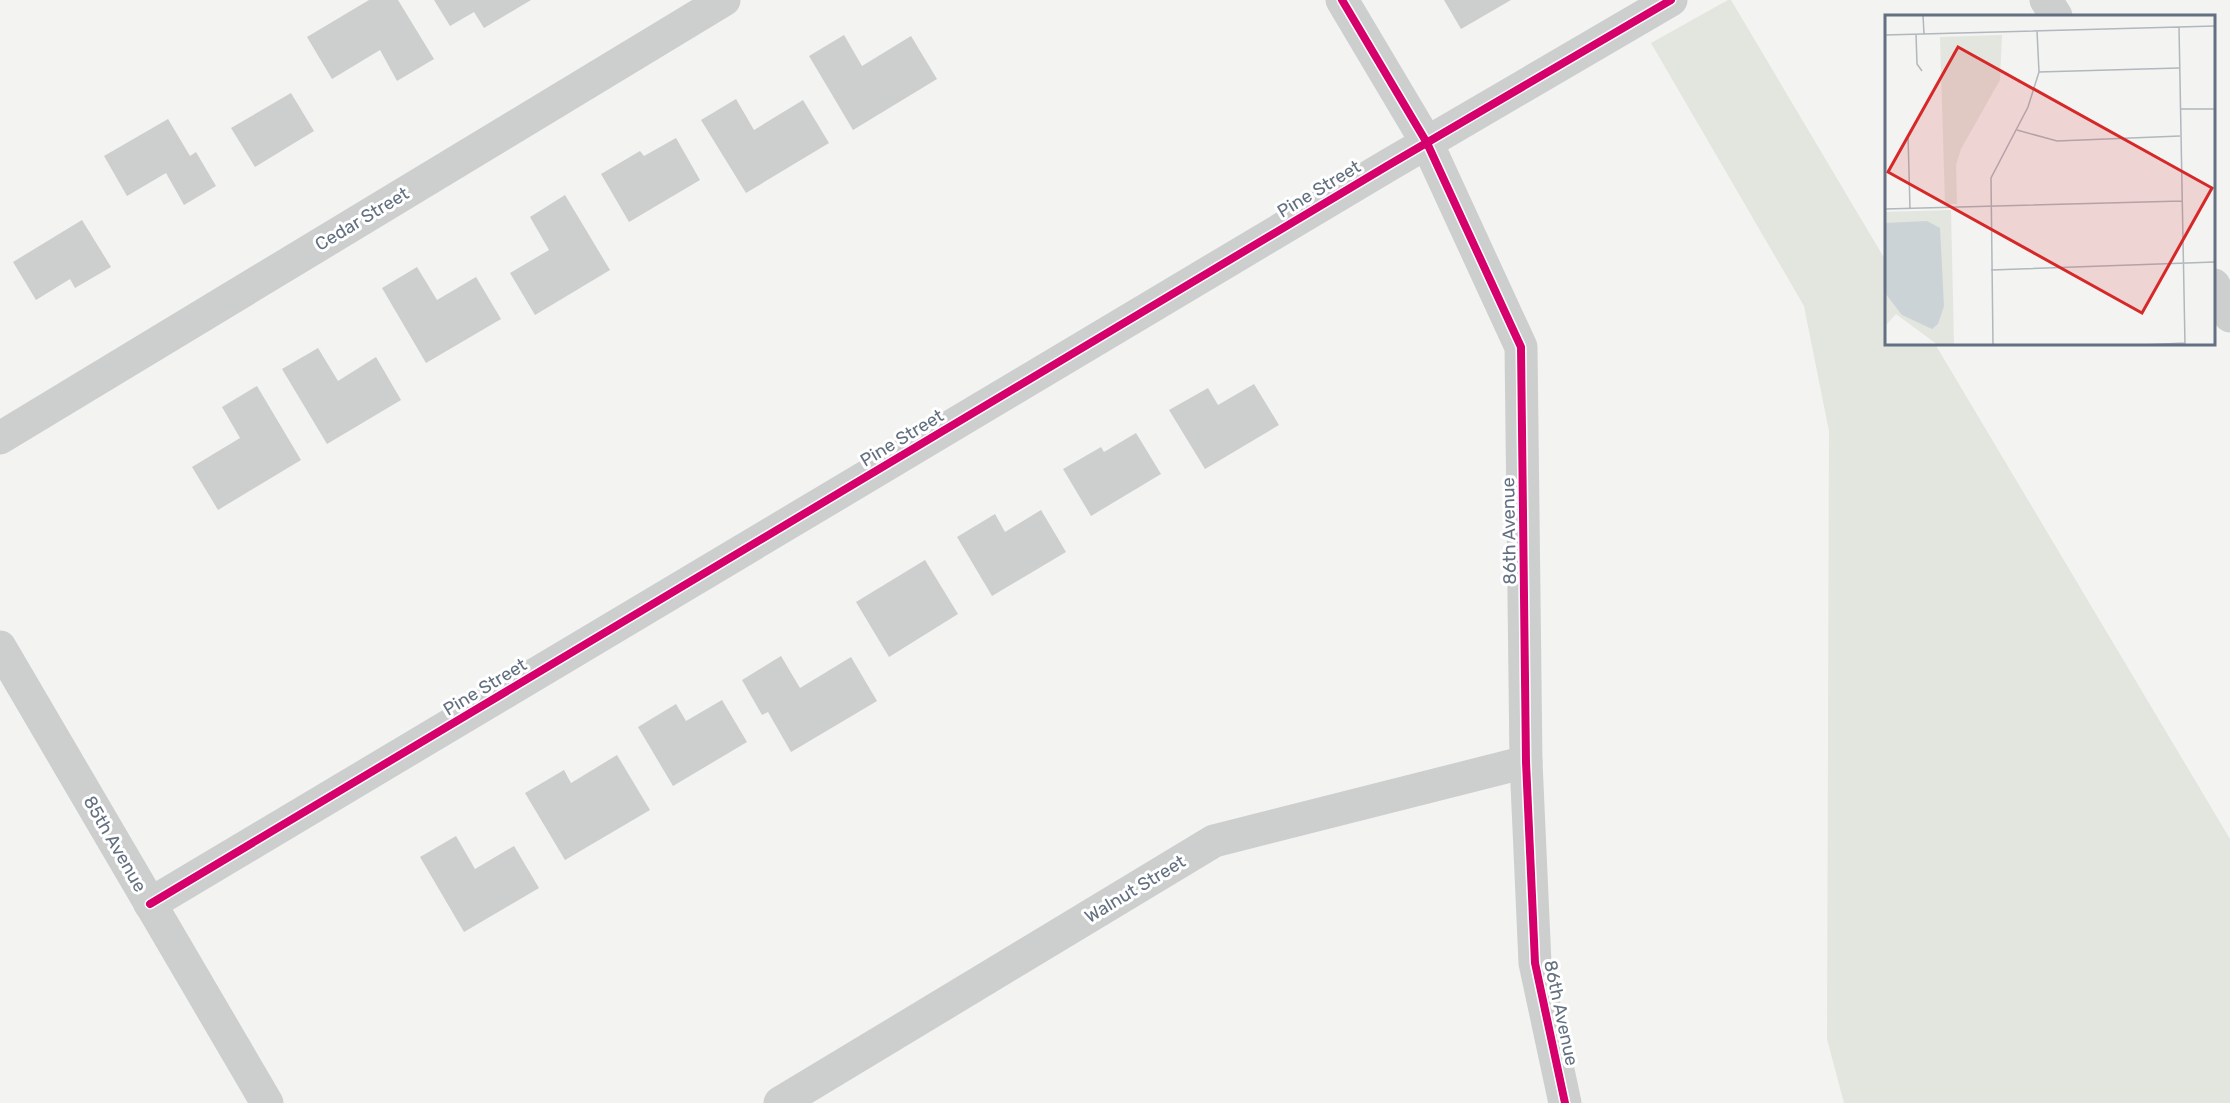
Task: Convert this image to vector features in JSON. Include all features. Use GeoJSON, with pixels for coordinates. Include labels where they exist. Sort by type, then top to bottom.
{"type":"FeatureCollection","features":[{"type":"Feature","properties":{"kind":"street","name":"Cedar Street"},"geometry":{"type":"LineString","coordinates":[[0,438],[724,0]]}},
{"type":"Feature","properties":{"kind":"street","name":"86th Avenue"},"geometry":{"type":"LineString","coordinates":[[1342,0],[1427,142],[1521,347],[1526,762],[1535,963],[1565,1103]]}},
{"type":"Feature","properties":{"kind":"street","name":"Pine Street"},"geometry":{"type":"LineString","coordinates":[[150,904],[1427,142],[1671,0]]}},
{"type":"Feature","properties":{"kind":"street"},"geometry":{"type":"LineString","coordinates":[[2046,0],[2055,15]]}},
{"type":"Feature","properties":{"kind":"street"},"geometry":{"type":"LineString","coordinates":[[2215,287],[2230,316]]}},
{"type":"Feature","properties":{"kind":"street","name":"85th Avenue"},"geometry":{"type":"LineString","coordinates":[[0,647],[267,1103]]}},
{"type":"Feature","properties":{"kind":"street","name":"Walnut Street"},"geometry":{"type":"LineString","coordinates":[[780,1103],[1214,841],[1526,762]]}},
{"type":"Feature","properties":{"kind":"shaded area"},"geometry":{"type":"Polygon","coordinates":[[[1731,0],[1885,259],[1885,345],[1936,345],[2230,839],[2230,1103],[1844,1103],[1827,1039],[1829,431],[1804,306],[1651,43],[1731,0]]]}},
{"type":"Feature","properties":{"kind":"building"},"geometry":{"type":"Polygon","coordinates":[[[369,0],[398,0],[434,59],[397,81],[380,50],[332,79],[307,37],[369,0]]]}},
{"type":"Feature","properties":{"kind":"building"},"geometry":{"type":"Polygon","coordinates":[[[434,0],[531,0],[484,28],[474,12],[450,26],[434,0]]]}},
{"type":"Feature","properties":{"kind":"building"},"geometry":{"type":"Polygon","coordinates":[[[1444,0],[1511,0],[1461,29],[1444,0]]]}},
{"type":"Feature","properties":{"kind":"building"},"geometry":{"type":"Polygon","coordinates":[[[844,35],[862,66],[911,36],[937,79],[853,130],[809,56],[844,35]]]}},
{"type":"Feature","properties":{"kind":"building"},"geometry":{"type":"Polygon","coordinates":[[[291,93],[314,131],[255,167],[231,128],[291,93]]]}},
{"type":"Feature","properties":{"kind":"building"},"geometry":{"type":"Polygon","coordinates":[[[736,99],[754,130],[803,100],[829,143],[746,193],[701,120],[736,99]]]}},
{"type":"Feature","properties":{"kind":"building"},"geometry":{"type":"Polygon","coordinates":[[[168,119],[190,156],[196,152],[216,186],[184,205],[166,173],[127,196],[104,156],[168,119]]]}},
{"type":"Feature","properties":{"kind":"building"},"geometry":{"type":"Polygon","coordinates":[[[676,138],[700,180],[629,222],[601,174],[640,151],[644,156],[676,138]]]}},
{"type":"Feature","properties":{"kind":"building"},"geometry":{"type":"Polygon","coordinates":[[[565,195],[610,270],[535,315],[510,273],[549,250],[530,217],[565,195]]]}},
{"type":"Feature","properties":{"kind":"building"},"geometry":{"type":"Polygon","coordinates":[[[82,220],[111,267],[75,288],[70,279],[36,300],[13,262],[82,220]]]}},
{"type":"Feature","properties":{"kind":"building"},"geometry":{"type":"Polygon","coordinates":[[[417,267],[437,300],[476,277],[501,319],[426,363],[382,288],[417,267]]]}},
{"type":"Feature","properties":{"kind":"building"},"geometry":{"type":"Polygon","coordinates":[[[318,348],[338,381],[376,357],[401,400],[327,444],[282,369],[318,348]]]}},
{"type":"Feature","properties":{"kind":"building"},"geometry":{"type":"Polygon","coordinates":[[[1254,384],[1279,425],[1205,469],[1169,410],[1208,388],[1218,405],[1254,384]]]}},
{"type":"Feature","properties":{"kind":"building"},"geometry":{"type":"Polygon","coordinates":[[[257,386],[301,460],[218,510],[192,467],[240,438],[222,407],[257,386]]]}},
{"type":"Feature","properties":{"kind":"building"},"geometry":{"type":"Polygon","coordinates":[[[1136,433],[1161,474],[1091,516],[1063,469],[1101,447],[1104,452],[1136,433]]]}},
{"type":"Feature","properties":{"kind":"building"},"geometry":{"type":"Polygon","coordinates":[[[1041,510],[1066,552],[992,596],[957,537],[995,514],[1005,532],[1041,510]]]}},
{"type":"Feature","properties":{"kind":"building"},"geometry":{"type":"Polygon","coordinates":[[[925,560],[958,614],[889,657],[856,602],[925,560]]]}},
{"type":"Feature","properties":{"kind":"building"},"geometry":{"type":"Polygon","coordinates":[[[781,656],[800,688],[851,657],[877,701],[791,752],[768,712],[762,715],[742,680],[781,656]]]}},
{"type":"Feature","properties":{"kind":"building"},"geometry":{"type":"Polygon","coordinates":[[[722,700],[747,742],[673,786],[638,727],[676,704],[686,721],[722,700]]]}},
{"type":"Feature","properties":{"kind":"building"},"geometry":{"type":"Polygon","coordinates":[[[617,755],[650,810],[565,860],[525,793],[564,770],[571,783],[617,755]]]}},
{"type":"Feature","properties":{"kind":"building"},"geometry":{"type":"Polygon","coordinates":[[[456,836],[475,869],[514,846],[539,888],[464,932],[420,857],[456,836]]]}},
{"type":"Feature","properties":{"kind":"cycle path"},"geometry":{"type":"LineString","coordinates":[[1342,0],[1427,143],[1521,347],[1526,762],[1535,963],[1565,1103]]}},
{"type":"Feature","properties":{"kind":"cycle path"},"geometry":{"type":"LineString","coordinates":[[150,904],[1387,166],[1671,0]]}}]}
